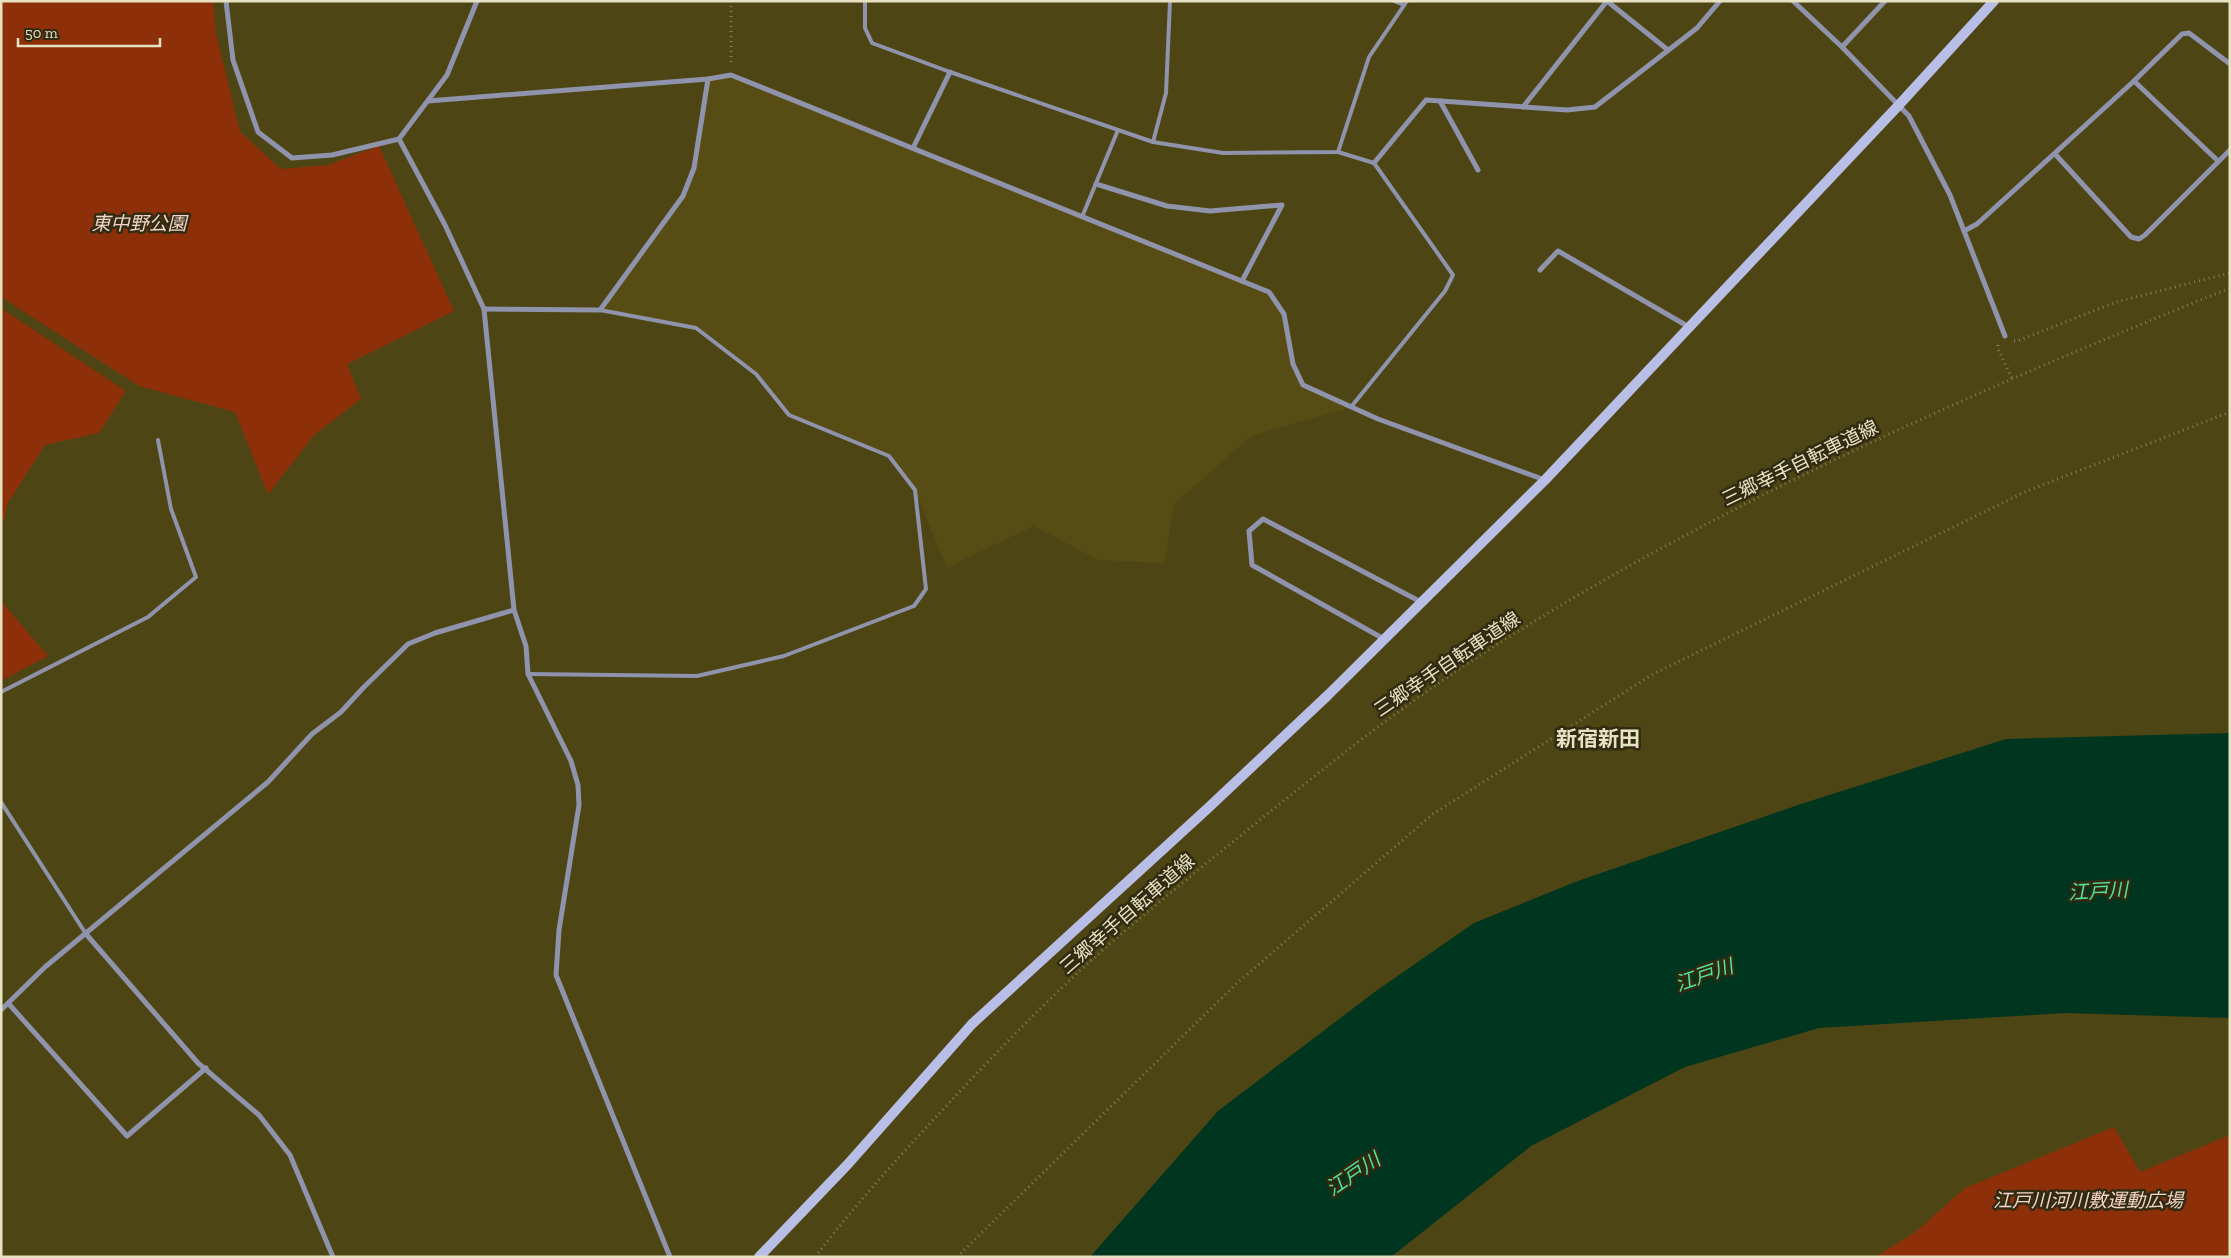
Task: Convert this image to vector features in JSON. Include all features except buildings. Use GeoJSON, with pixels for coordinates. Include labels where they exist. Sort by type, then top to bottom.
{"type":"FeatureCollection","features":[{"type":"Feature","properties":{"kind":"street"},"geometry":{"type":"LineString","coordinates":[[226,1],[233,60],[258,132],[292,158],[332,155],[399,139],[447,75],[477,1]]}},
{"type":"Feature","properties":{"kind":"street"},"geometry":{"type":"LineString","coordinates":[[1374,163],[1426,100],[1567,110],[1595,107],[1697,28],[1720,1]]}},
{"type":"Feature","properties":{"kind":"street"},"geometry":{"type":"LineString","coordinates":[[1793,1],[1842,47],[1909,116],[1950,195],[2006,339]]}},
{"type":"Feature","properties":{"kind":"street"},"geometry":{"type":"LineString","coordinates":[[1842,47],[1885,1]]}},
{"type":"Feature","properties":{"kind":"street"},"geometry":{"type":"LineString","coordinates":[[759,1257],[848,1164],[972,1024],[1207,809],[1384,640],[1545,480],[1898,106],[1994,1]]}},
{"type":"Feature","properties":{"kind":"street"},"geometry":{"type":"LineString","coordinates":[[1523,106],[1607,2],[1668,50]]}},
{"type":"Feature","properties":{"kind":"street"},"geometry":{"type":"LineString","coordinates":[[1964,231],[1977,224],[2055,154],[2182,34],[2189,33],[2230,64]]}},
{"type":"Feature","properties":{"kind":"street"},"geometry":{"type":"LineString","coordinates":[[912,148],[950,72]]}},
{"type":"Feature","properties":{"kind":"street"},"geometry":{"type":"LineString","coordinates":[[428,100],[708,79],[731,74],[1269,292],[1284,314],[1293,364],[1303,385],[1378,419],[1545,480]]}},
{"type":"Feature","properties":{"kind":"street"},"geometry":{"type":"LineString","coordinates":[[484,309],[600,310],[683,196],[694,168],[708,79]]}},
{"type":"Feature","properties":{"kind":"street"},"geometry":{"type":"LineString","coordinates":[[2134,81],[2218,161]]}},
{"type":"Feature","properties":{"kind":"street"},"geometry":{"type":"LineString","coordinates":[[1440,101],[1478,170]]}},
{"type":"Feature","properties":{"kind":"street"},"geometry":{"type":"LineString","coordinates":[[399,139],[445,225],[484,309],[514,610],[526,646],[528,674],[571,761],[578,785],[579,806],[559,930],[556,975],[670,1257]]}},
{"type":"Feature","properties":{"kind":"street"},"geometry":{"type":"LineString","coordinates":[[2055,154],[2131,237],[2139,239],[2229,151]]}},
{"type":"Feature","properties":{"kind":"street"},"geometry":{"type":"LineString","coordinates":[[1096,184],[1166,206],[1210,211],[1282,205],[1242,281]]}},
{"type":"Feature","properties":{"kind":"street"},"geometry":{"type":"LineString","coordinates":[[1540,270],[1558,251],[1689,327]]}},
{"type":"Feature","properties":{"kind":"street"},"geometry":{"type":"LineString","coordinates":[[1384,640],[1252,565],[1249,531],[1264,519],[1421,602]]}},
{"type":"Feature","properties":{"kind":"street"},"geometry":{"type":"LineString","coordinates":[[1,1010],[45,967],[268,782],[312,734],[341,712],[408,644],[435,633],[514,610]]}},
{"type":"Feature","properties":{"kind":"street"},"geometry":{"type":"LineString","coordinates":[[86,934],[198,1063],[259,1115],[290,1155],[333,1257]]}},
{"type":"Feature","properties":{"kind":"street"},"geometry":{"type":"LineString","coordinates":[[8,1003],[127,1136],[206,1068]]}},
{"type":"Feature","properties":{"kind":"lane"},"geometry":{"type":"LineString","coordinates":[[865,1],[865,28],[872,43],[1153,142],[1223,153],[1338,152],[1374,163],[1453,275],[1444,291],[1351,407]]}},
{"type":"Feature","properties":{"kind":"lane"},"geometry":{"type":"LineString","coordinates":[[1153,142],[1166,94],[1170,1]]}},
{"type":"Feature","properties":{"kind":"lane"},"geometry":{"type":"LineString","coordinates":[[1338,152],[1369,57],[1406,3],[1394,1]]}},
{"type":"Feature","properties":{"kind":"lane"},"geometry":{"type":"LineString","coordinates":[[1082,217],[1118,130]]}},
{"type":"Feature","properties":{"kind":"lane"},"geometry":{"type":"LineString","coordinates":[[528,674],[698,676],[784,656],[914,606],[926,589],[915,490],[889,456],[789,415],[756,374],[696,328],[600,310]]}},
{"type":"Feature","properties":{"kind":"lane"},"geometry":{"type":"LineString","coordinates":[[1,692],[148,617],[196,577],[172,509],[158,440]]}},
{"type":"Feature","properties":{"kind":"lane"},"geometry":{"type":"LineString","coordinates":[[1,802],[86,934]]}},
{"type":"Feature","properties":{"kind":"path"},"geometry":{"type":"LineString","coordinates":[[731,1],[731,74]]}},
{"type":"Feature","properties":{"kind":"path"},"geometry":{"type":"LineString","coordinates":[[2006,339],[2020,340],[2116,302],[2230,273]]}},
{"type":"Feature","properties":{"kind":"path","name":"三郷幸手自転車道線"},"geometry":{"type":"LineString","coordinates":[[815,1257],[850,1211],[987,1061],[1072,977],[1318,773],[1406,707],[1499,643],[1610,576],[1730,513],[1881,438],[2012,378],[2230,288]]}},
{"type":"Feature","properties":{"kind":"path"},"geometry":{"type":"LineString","coordinates":[[1998,350],[2012,378]]}},
{"type":"Feature","properties":{"kind":"path"},"geometry":{"type":"LineString","coordinates":[[957,1257],[1236,984],[1433,814],[1653,674],[2027,491],[2230,412]]}},
{"type":"Feature","properties":{"kind":"shaded area"},"geometry":{"type":"Polygon","coordinates":[[[731,75],[1269,292],[1284,314],[1293,364],[1303,385],[1351,407],[1251,436],[1174,504],[1164,563],[1099,560],[1033,526],[947,568],[915,490],[889,456],[789,415],[756,374],[696,328],[600,310],[683,196],[694,168],[708,79],[731,75]]]}},
{"type":"Feature","properties":{"kind":"green space","name":"東中野公園"},"geometry":{"type":"Polygon","coordinates":[[[1,1],[213,1],[216,34],[240,132],[281,169],[328,165],[379,146],[454,311],[347,364],[361,399],[315,434],[268,494],[235,412],[139,386],[1,297],[1,1]]]}},
{"type":"Feature","properties":{"kind":"green space"},"geometry":{"type":"Polygon","coordinates":[[[1,308],[126,391],[99,433],[45,445],[8,503],[1,530],[1,308]]]}},
{"type":"Feature","properties":{"kind":"green space"},"geometry":{"type":"Polygon","coordinates":[[[1,601],[48,656],[1,681],[1,601]]]}},
{"type":"Feature","properties":{"kind":"green space","name":"江戸川河川敷運動広場"},"geometry":{"type":"Polygon","coordinates":[[[2114,1127],[2140,1172],[2230,1135],[2230,1257],[1875,1257],[1914,1233],[1965,1188],[2114,1127]]]}},
{"type":"Feature","properties":{"kind":"water","name":"江戸川"},"geometry":{"type":"Polygon","coordinates":[[[2230,733],[2230,1018],[2065,1013],[1819,1028],[1685,1067],[1531,1146],[1391,1257],[1090,1257],[1218,1111],[1376,991],[1474,923],[1575,882],[1801,804],[2006,739],[2230,733]]]}},
{"type":"Feature","properties":{"kind":"district","name":"新宿新田"},"geometry":{"type":"Point","coordinates":[1598,738]}}]}
